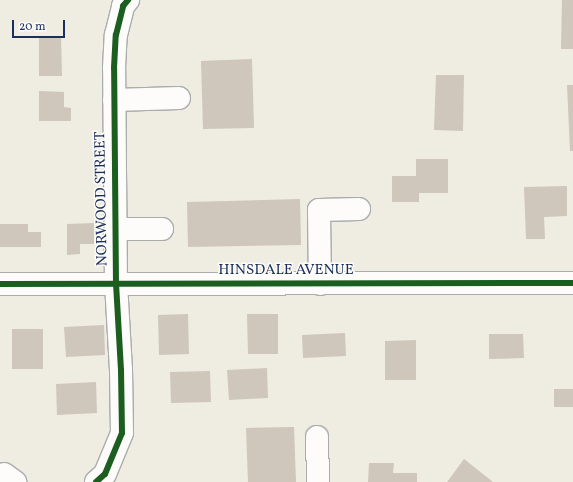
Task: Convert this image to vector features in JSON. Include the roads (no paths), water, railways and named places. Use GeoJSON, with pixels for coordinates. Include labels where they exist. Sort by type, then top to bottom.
{"type":"FeatureCollection","features":[{"type":"Feature","properties":{"kind":"street","name":"NORWOOD STREET"},"geometry":{"type":"LineString","coordinates":[[96,482],[105,474],[122,434],[121,370],[116,284],[114,100],[116,35],[122,2]]}},
{"type":"Feature","properties":{"kind":"street"},"geometry":{"type":"LineString","coordinates":[[114,100],[179,98]]}},
{"type":"Feature","properties":{"kind":"street"},"geometry":{"type":"LineString","coordinates":[[320,284],[319,210],[358,209]]}},
{"type":"Feature","properties":{"kind":"street"},"geometry":{"type":"LineString","coordinates":[[116,229],[162,229]]}},
{"type":"Feature","properties":{"kind":"street","name":"HINSDALE AVENUE"},"geometry":{"type":"LineString","coordinates":[[0,284],[573,283]]}},
{"type":"Feature","properties":{"kind":"street"},"geometry":{"type":"LineString","coordinates":[[317,437],[318,482]]}}]}
